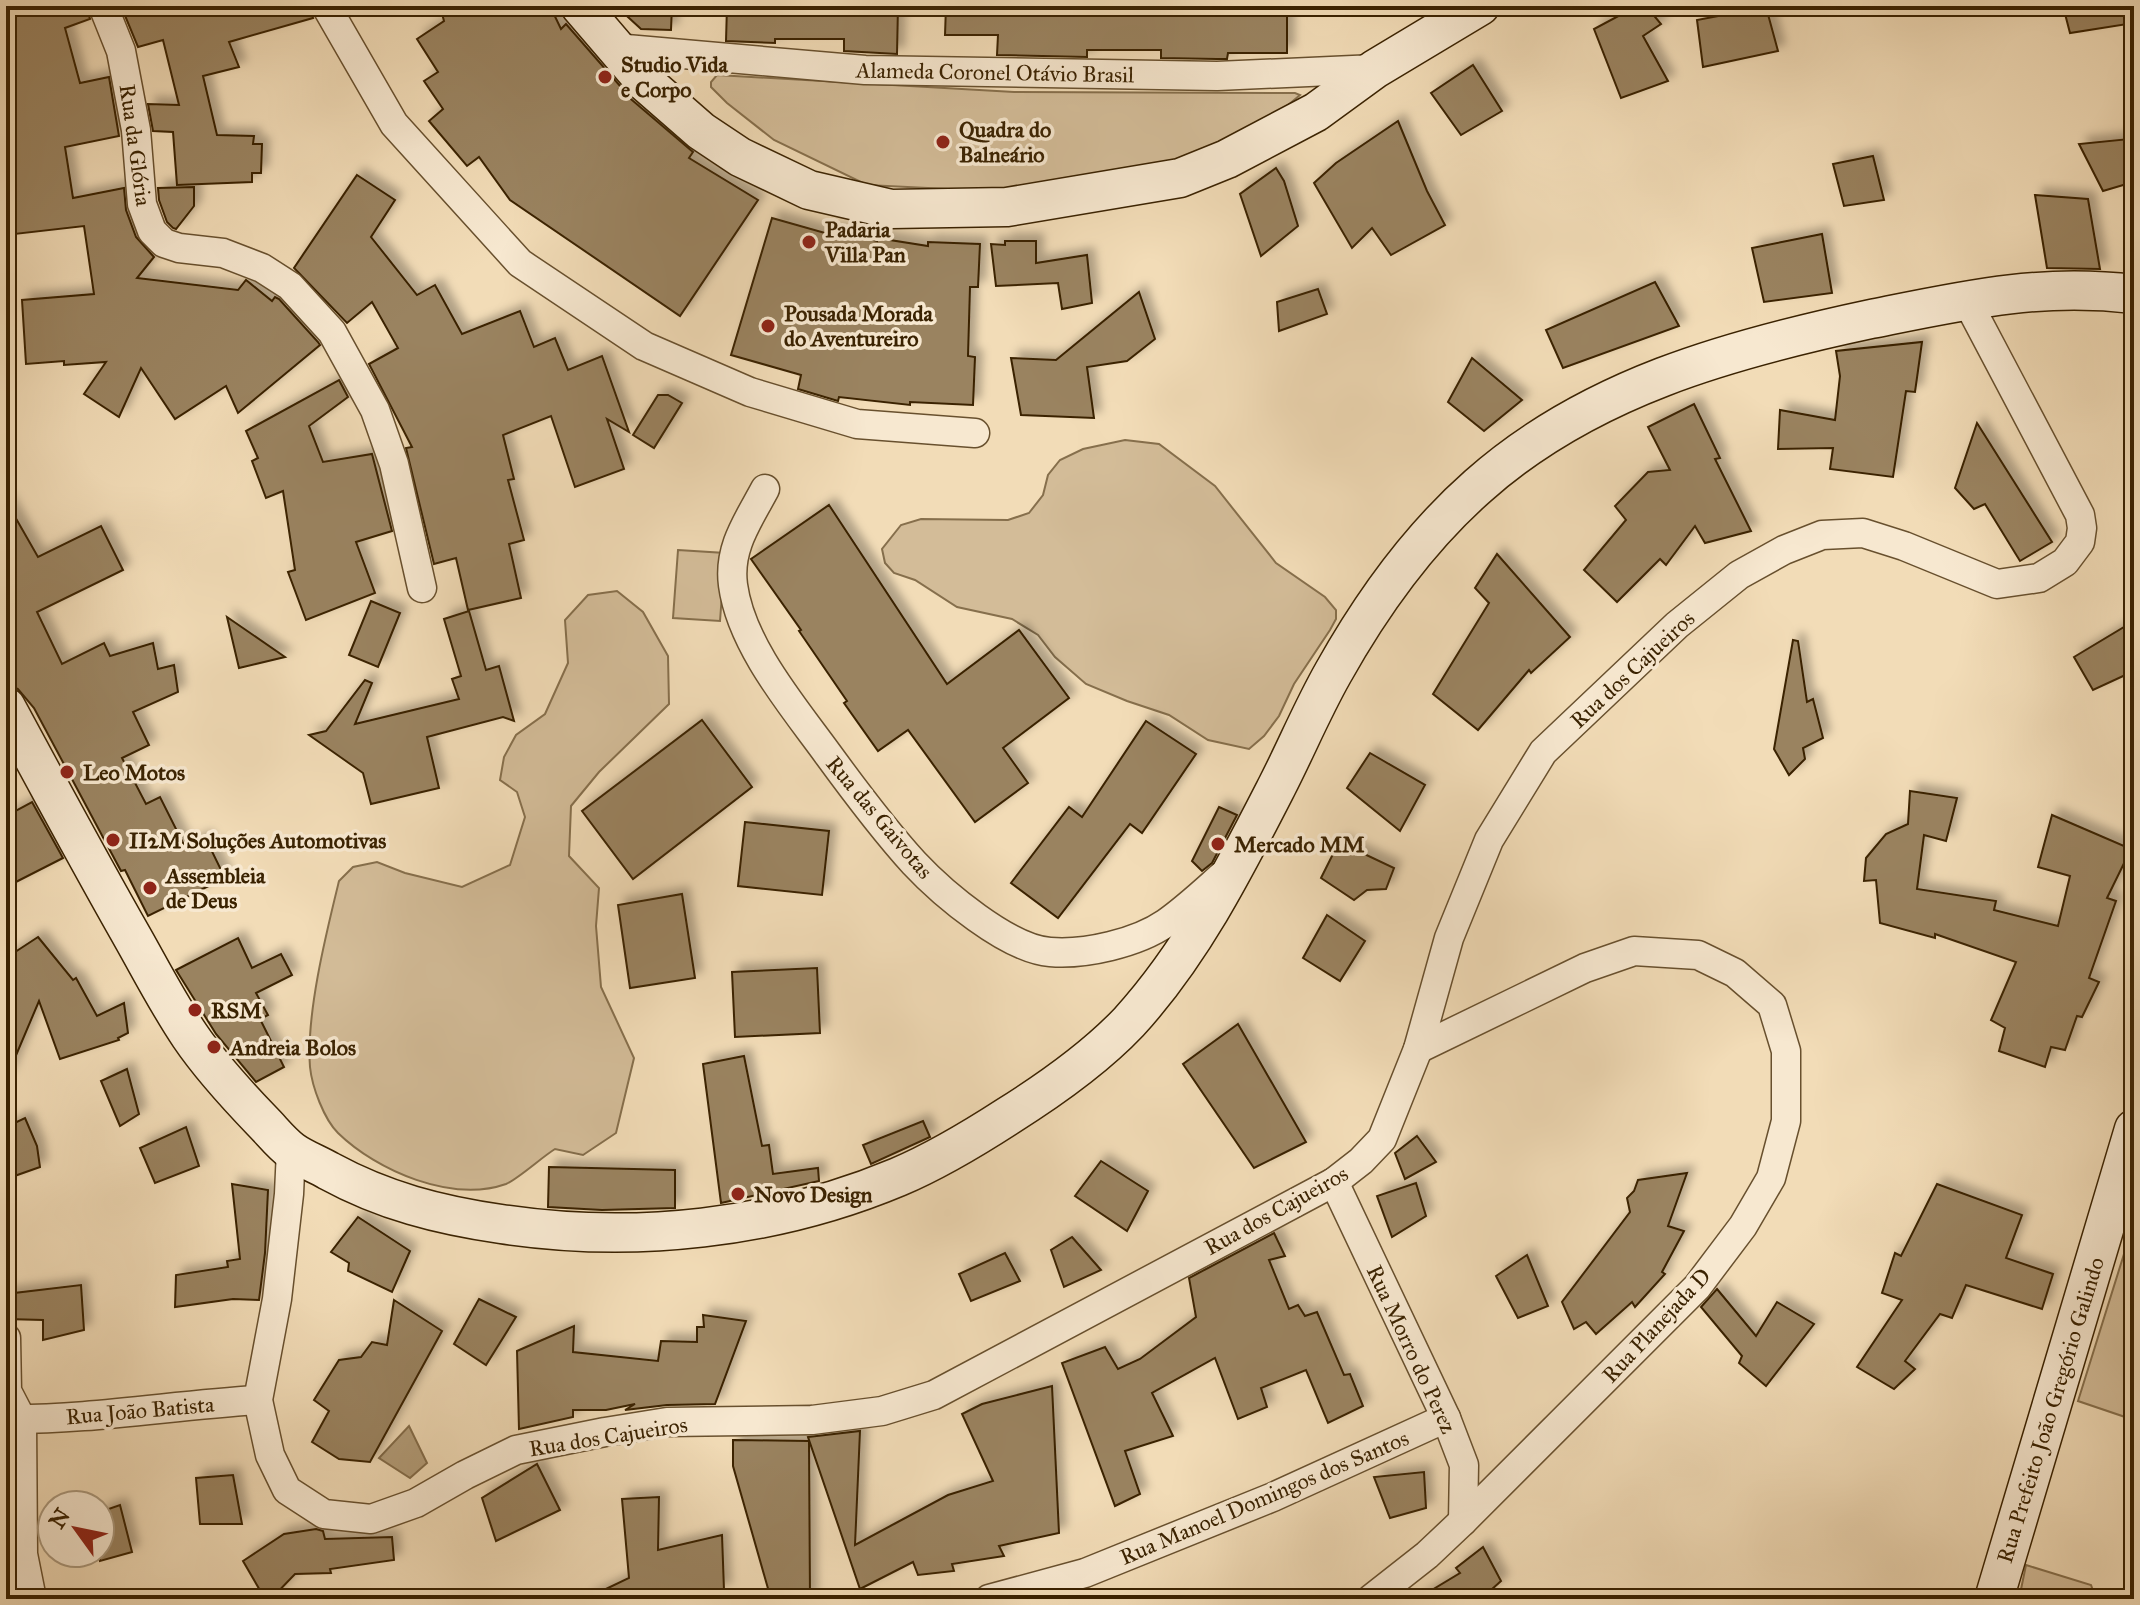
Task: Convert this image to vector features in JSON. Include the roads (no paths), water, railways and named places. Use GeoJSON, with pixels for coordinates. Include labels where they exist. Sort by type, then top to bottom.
{"type":"FeatureCollection","features":[{"type":"Feature","properties":{"kind":"main road","name":"Alameda Coronel Otávio Brasil"},"geometry":{"type":"LineString","coordinates":[[580,6],[672,108],[740,157],[809,190],[891,209],[1007,207],[1180,178],[1227,159],[1316,112],[1375,69],[1480,6]]}},
{"type":"Feature","properties":{"kind":"main road"},"geometry":{"type":"LineString","coordinates":[[6,707],[104,888],[192,1038],[234,1092],[291,1150],[367,1191],[409,1204],[452,1217],[556,1232],[667,1232],[771,1217],[900,1176],[981,1134],[1058,1084],[1127,1024],[1172,968],[1208,913],[1277,786],[1332,675],[1369,613],[1415,551],[1476,487],[1521,452],[1580,413],[1650,381],[1727,354],[1801,334],[2017,291],[2094,290],[2134,294]]}},
{"type":"Feature","properties":{"kind":"main road","name":"Rua Prefeito João Gregório Galindo"},"geometry":{"type":"LineString","coordinates":[[1994,1599],[2134,1129]]}},
{"type":"Feature","properties":{"kind":"street","name":"Rua da Glória"},"geometry":{"type":"LineString","coordinates":[[103,6],[121,51],[136,130],[142,204],[152,231],[164,243],[179,248],[223,253],[262,268],[290,286],[332,332],[375,410],[394,464],[422,588]]}},
{"type":"Feature","properties":{"kind":"street"},"geometry":{"type":"LineString","coordinates":[[326,6],[394,124],[520,263],[644,346],[750,392],[857,424],[975,433]]}},
{"type":"Feature","properties":{"kind":"street","name":"Alameda Coronel Otávio Brasil"},"geometry":{"type":"LineString","coordinates":[[615,48],[865,70],[1217,76],[1375,69]]}},
{"type":"Feature","properties":{"kind":"street","name":"Rua dos Cajueiros"},"geometry":{"type":"LineString","coordinates":[[291,1150],[277,1299],[258,1400],[270,1455],[287,1490],[324,1514],[371,1519],[416,1503],[516,1450],[667,1422],[812,1420],[882,1411],[934,1395],[1334,1182],[1361,1161],[1382,1139],[1418,1049],[1449,938],[1489,840],[1543,752],[1677,625],[1739,575],[1784,550],[1822,535],[1863,533],[1904,546],[1997,584],[2039,578],[2065,562],[2080,542],[2080,515],[1966,299]]}},
{"type":"Feature","properties":{"kind":"street","name":"Rua das Gaivotas"},"geometry":{"type":"LineString","coordinates":[[765,489],[733,551],[733,584],[742,621],[778,687],[850,785],[915,864],[955,900],[989,926],[1021,943],[1048,952],[1110,947],[1164,924],[1232,868]]}},
{"type":"Feature","properties":{"kind":"street","name":"Rua Planejada D"},"geometry":{"type":"LineString","coordinates":[[1371,1599],[1427,1555],[1463,1521],[1697,1287],[1743,1226],[1771,1178],[1786,1121],[1786,1051],[1772,1005],[1735,973],[1698,955],[1634,951],[1572,974],[1418,1049]]}},
{"type":"Feature","properties":{"kind":"street","name":"Rua Morro do Perez"},"geometry":{"type":"LineString","coordinates":[[1334,1182],[1446,1418],[1464,1465],[1463,1521]]}},
{"type":"Feature","properties":{"kind":"street"},"geometry":{"type":"LineString","coordinates":[[6,1338],[7,1391],[14,1420],[23,1554],[32,1599]]}},
{"type":"Feature","properties":{"kind":"street","name":"Rua João Batista"},"geometry":{"type":"LineString","coordinates":[[14,1420],[258,1400]]}},
{"type":"Feature","properties":{"kind":"street","name":"Rua Manoel Domingos dos Santos"},"geometry":{"type":"LineString","coordinates":[[989,1599],[1085,1573],[1273,1497],[1446,1418]]}},
{"type":"Feature","properties":{"kind":"place","name":"Studio Vida e Corpo"},"geometry":{"type":"Point","coordinates":[605,77]}},
{"type":"Feature","properties":{"kind":"place","name":"Quadra do Balneário"},"geometry":{"type":"Point","coordinates":[943,142]}},
{"type":"Feature","properties":{"kind":"place","name":"Padaria Villa Pan"},"geometry":{"type":"Point","coordinates":[809,242]}},
{"type":"Feature","properties":{"kind":"place","name":"Pousada Morada do Aventureiro"},"geometry":{"type":"Point","coordinates":[768,326]}},
{"type":"Feature","properties":{"kind":"place","name":"Leo Motos"},"geometry":{"type":"Point","coordinates":[67,772]}},
{"type":"Feature","properties":{"kind":"place","name":"II2M Soluções Automotivas"},"geometry":{"type":"Point","coordinates":[113,840]}},
{"type":"Feature","properties":{"kind":"place","name":"Mercado MM"},"geometry":{"type":"Point","coordinates":[1218,844]}},
{"type":"Feature","properties":{"kind":"place","name":"Assembleia de Deus"},"geometry":{"type":"Point","coordinates":[150,888]}},
{"type":"Feature","properties":{"kind":"place","name":"RSM"},"geometry":{"type":"Point","coordinates":[195,1010]}},
{"type":"Feature","properties":{"kind":"place","name":"Andreia Bolos"},"geometry":{"type":"Point","coordinates":[214,1047]}},
{"type":"Feature","properties":{"kind":"place","name":"Novo Design"},"geometry":{"type":"Point","coordinates":[738,1194]}}]}
